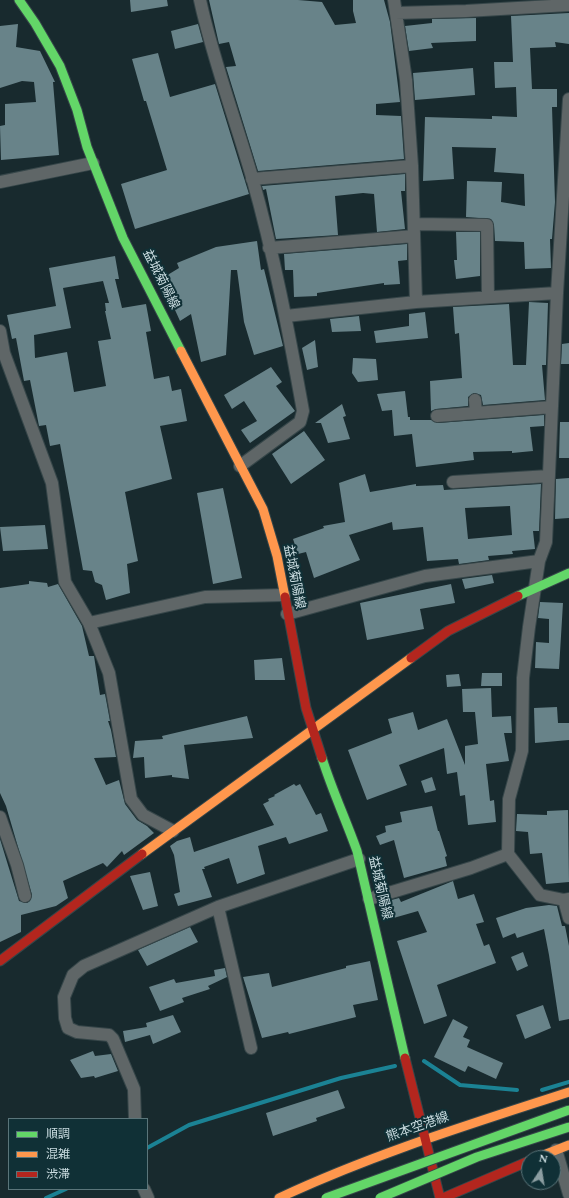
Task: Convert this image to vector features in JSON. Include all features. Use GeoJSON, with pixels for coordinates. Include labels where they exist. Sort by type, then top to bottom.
{"type":"FeatureCollection","features":[{"type":"Feature","properties":{"kind":"main road","name":"益城菊陽線"},"geometry":{"type":"LineString","coordinates":[[19,0],[35,23],[60,66],[77,110],[93,163],[123,238],[263,509],[277,556],[306,708],[330,784],[346,819],[359,859],[425,1138],[441,1198]]}},
{"type":"Feature","properties":{"kind":"main road"},"geometry":{"type":"LineString","coordinates":[[0,960],[173,831],[314,731],[448,631],[534,587],[569,573]]}},
{"type":"Feature","properties":{"kind":"main road","name":"熊本空港線"},"geometry":{"type":"LineString","coordinates":[[279,1198],[322,1176],[425,1138],[569,1092]]}},
{"type":"Feature","properties":{"kind":"main road"},"geometry":{"type":"LineString","coordinates":[[326,1198],[569,1110]]}},
{"type":"Feature","properties":{"kind":"main road"},"geometry":{"type":"LineString","coordinates":[[380,1198],[477,1157],[569,1127]]}},
{"type":"Feature","properties":{"kind":"main road"},"geometry":{"type":"LineString","coordinates":[[556,1150],[569,1145]]}},
{"type":"Feature","properties":{"kind":"main road"},"geometry":{"type":"LineString","coordinates":[[441,1198],[521,1164]]}},
{"type":"Feature","properties":{"kind":"street"},"geometry":{"type":"LineString","coordinates":[[200,0],[206,32],[252,179],[286,316],[303,411],[300,422],[240,466]]}},
{"type":"Feature","properties":{"kind":"street"},"geometry":{"type":"LineString","coordinates":[[394,0],[406,80],[412,166],[416,302]]}},
{"type":"Feature","properties":{"kind":"street"},"geometry":{"type":"LineString","coordinates":[[396,13],[569,5]]}},
{"type":"Feature","properties":{"kind":"street"},"geometry":{"type":"LineString","coordinates":[[569,99],[557,293],[546,542],[539,560],[534,587],[523,678],[522,750],[509,799],[508,854],[540,895],[567,899],[569,918]]}},
{"type":"Feature","properties":{"kind":"street"},"geometry":{"type":"LineString","coordinates":[[0,182],[93,163]]}},
{"type":"Feature","properties":{"kind":"street"},"geometry":{"type":"LineString","coordinates":[[252,179],[412,166]]}},
{"type":"Feature","properties":{"kind":"street"},"geometry":{"type":"LineString","coordinates":[[269,248],[414,230],[487,224],[488,297]]}},
{"type":"Feature","properties":{"kind":"street"},"geometry":{"type":"LineString","coordinates":[[286,316],[416,302],[557,293]]}},
{"type":"Feature","properties":{"kind":"street"},"geometry":{"type":"LineString","coordinates":[[0,331],[4,353],[52,483],[65,582],[89,623],[109,673],[131,798],[143,815],[173,831]]}},
{"type":"Feature","properties":{"kind":"street"},"geometry":{"type":"LineString","coordinates":[[475,400],[476,413]]}},
{"type":"Feature","properties":{"kind":"street"},"geometry":{"type":"LineString","coordinates":[[437,416],[552,406]]}},
{"type":"Feature","properties":{"kind":"street"},"geometry":{"type":"LineString","coordinates":[[453,482],[549,476]]}},
{"type":"Feature","properties":{"kind":"street"},"geometry":{"type":"LineString","coordinates":[[287,614],[425,576],[539,560]]}},
{"type":"Feature","properties":{"kind":"street"},"geometry":{"type":"LineString","coordinates":[[89,623],[205,597],[284,595]]}},
{"type":"Feature","properties":{"kind":"street"},"geometry":{"type":"LineString","coordinates":[[0,817],[17,865],[25,896]]}},
{"type":"Feature","properties":{"kind":"street"},"geometry":{"type":"LineString","coordinates":[[369,899],[471,868],[508,854]]}},
{"type":"Feature","properties":{"kind":"street"},"geometry":{"type":"LineString","coordinates":[[135,1118],[134,1089],[113,1039],[109,1036],[77,1032],[68,1028],[65,1018],[64,997],[73,975],[92,962],[218,907],[359,859]]}},
{"type":"Feature","properties":{"kind":"street"},"geometry":{"type":"LineString","coordinates":[[218,907],[252,1048]]}},
{"type":"Feature","properties":{"kind":"street"},"geometry":{"type":"LineString","coordinates":[[561,1167],[569,1194]]}},
{"type":"Feature","properties":{"kind":"building"},"geometry":{"type":"Polygon","coordinates":[[[130,0],[167,0],[168,6],[131,12],[130,0]]]}},
{"type":"Feature","properties":{"kind":"building"},"geometry":{"type":"Polygon","coordinates":[[[209,0],[298,0],[322,2],[335,25],[356,23],[353,11],[353,0],[384,0],[390,22],[400,102],[376,104],[376,115],[401,116],[404,159],[258,171],[226,67],[236,66],[229,42],[219,44],[209,0]]]}},
{"type":"Feature","properties":{"kind":"building"},"geometry":{"type":"Polygon","coordinates":[[[569,13],[569,44],[555,42],[556,47],[530,48],[532,89],[557,89],[557,107],[552,107],[555,202],[552,239],[550,239],[551,268],[525,269],[524,242],[495,241],[494,225],[491,219],[466,217],[467,181],[502,182],[501,202],[525,206],[524,174],[494,172],[496,148],[452,147],[454,179],[423,181],[425,117],[492,119],[492,116],[517,117],[516,87],[495,88],[494,62],[513,62],[511,16],[569,13]]]}},
{"type":"Feature","properties":{"kind":"building"},"geometry":{"type":"Polygon","coordinates":[[[476,18],[476,41],[431,43],[433,48],[409,51],[405,26],[432,23],[432,19],[476,18]]]}},
{"type":"Feature","properties":{"kind":"building"},"geometry":{"type":"Polygon","coordinates":[[[18,24],[16,47],[40,51],[55,82],[53,82],[59,155],[1,160],[0,126],[5,125],[5,104],[36,102],[34,82],[22,81],[0,88],[0,26],[18,24]]]}},
{"type":"Feature","properties":{"kind":"building"},"geometry":{"type":"Polygon","coordinates":[[[198,24],[203,42],[175,49],[171,31],[198,24]]]}},
{"type":"Feature","properties":{"kind":"building"},"geometry":{"type":"Polygon","coordinates":[[[158,53],[170,97],[215,84],[249,194],[135,229],[121,184],[167,170],[132,59],[158,53]]]}},
{"type":"Feature","properties":{"kind":"building"},"geometry":{"type":"Polygon","coordinates":[[[473,68],[475,95],[415,100],[413,73],[473,68]]]}},
{"type":"Feature","properties":{"kind":"building"},"geometry":{"type":"Polygon","coordinates":[[[405,174],[405,191],[401,191],[405,229],[377,232],[374,194],[363,193],[335,196],[338,235],[276,239],[266,189],[263,190],[262,186],[405,174]]]}},
{"type":"Feature","properties":{"kind":"building"},"geometry":{"type":"Polygon","coordinates":[[[456,232],[480,232],[480,276],[456,279],[454,260],[457,260],[456,232]]]}},
{"type":"Feature","properties":{"kind":"building"},"geometry":{"type":"Polygon","coordinates":[[[257,241],[261,270],[264,269],[283,346],[254,355],[244,322],[237,270],[231,270],[226,355],[201,362],[191,314],[180,321],[161,279],[179,268],[177,263],[216,247],[257,241]]]}},
{"type":"Feature","properties":{"kind":"building"},"geometry":{"type":"Polygon","coordinates":[[[407,244],[407,260],[398,261],[400,284],[384,285],[384,283],[317,293],[317,296],[294,297],[293,270],[285,270],[284,254],[407,244]]]}},
{"type":"Feature","properties":{"kind":"building"},"geometry":{"type":"Polygon","coordinates":[[[115,256],[119,279],[115,279],[122,308],[146,304],[151,331],[146,332],[154,379],[169,376],[172,391],[181,389],[187,421],[160,426],[172,479],[125,492],[138,561],[127,564],[130,593],[106,600],[102,585],[95,582],[92,571],[83,570],[60,444],[50,446],[46,425],[39,426],[30,380],[24,381],[16,338],[12,339],[7,315],[56,306],[49,268],[115,256]],[[103,281],[63,288],[71,328],[34,335],[35,358],[67,352],[74,392],[106,386],[98,341],[111,339],[105,311],[105,303],[109,303],[103,281]]]}},
{"type":"Feature","properties":{"kind":"building"},"geometry":{"type":"Polygon","coordinates":[[[529,302],[548,303],[546,365],[542,365],[545,400],[483,405],[481,395],[474,393],[468,397],[468,406],[436,409],[431,411],[430,381],[462,378],[459,333],[455,334],[453,307],[509,304],[513,365],[526,365],[529,302]]]}},
{"type":"Feature","properties":{"kind":"building"},"geometry":{"type":"Polygon","coordinates":[[[425,312],[428,338],[376,343],[374,331],[409,326],[409,314],[425,312]]]}},
{"type":"Feature","properties":{"kind":"building"},"geometry":{"type":"Polygon","coordinates":[[[359,316],[361,331],[332,332],[330,319],[359,316]]]}},
{"type":"Feature","properties":{"kind":"building"},"geometry":{"type":"Polygon","coordinates":[[[315,340],[318,367],[307,370],[302,348],[315,340]]]}},
{"type":"Feature","properties":{"kind":"building"},"geometry":{"type":"Polygon","coordinates":[[[569,343],[569,364],[561,364],[562,344],[569,343]]]}},
{"type":"Feature","properties":{"kind":"building"},"geometry":{"type":"Polygon","coordinates":[[[353,358],[376,359],[378,380],[358,382],[352,373],[353,358]]]}},
{"type":"Feature","properties":{"kind":"building"},"geometry":{"type":"Polygon","coordinates":[[[271,367],[282,382],[276,386],[295,411],[250,443],[241,430],[257,421],[244,401],[232,409],[224,395],[271,367]]]}},
{"type":"Feature","properties":{"kind":"building"},"geometry":{"type":"Polygon","coordinates":[[[405,391],[408,417],[410,417],[410,420],[431,420],[438,423],[544,415],[544,426],[530,427],[533,451],[512,453],[512,451],[473,452],[474,460],[416,467],[412,434],[394,436],[392,410],[382,411],[377,394],[405,391]]]}},
{"type":"Feature","properties":{"kind":"building"},"geometry":{"type":"Polygon","coordinates":[[[342,404],[346,416],[343,417],[350,439],[328,443],[321,423],[315,423],[342,404]]]}},
{"type":"Feature","properties":{"kind":"building"},"geometry":{"type":"Polygon","coordinates":[[[560,422],[569,422],[569,458],[559,458],[560,422]]]}},
{"type":"Feature","properties":{"kind":"building"},"geometry":{"type":"Polygon","coordinates":[[[304,431],[325,460],[291,484],[272,454],[304,431]]]}},
{"type":"Feature","properties":{"kind":"building"},"geometry":{"type":"Polygon","coordinates":[[[365,474],[370,492],[416,484],[416,486],[443,485],[444,490],[541,484],[539,531],[533,531],[535,549],[512,551],[513,554],[488,556],[489,560],[459,564],[458,559],[427,561],[423,527],[393,530],[392,522],[349,535],[360,560],[314,578],[306,552],[298,554],[293,539],[324,528],[323,526],[345,522],[339,483],[365,474]],[[510,506],[465,508],[468,539],[512,535],[510,506]]]}},
{"type":"Feature","properties":{"kind":"building"},"geometry":{"type":"Polygon","coordinates":[[[569,478],[569,518],[555,519],[556,479],[569,478]]]}},
{"type":"Feature","properties":{"kind":"building"},"geometry":{"type":"Polygon","coordinates":[[[223,488],[242,578],[213,584],[197,493],[223,488]]]}},
{"type":"Feature","properties":{"kind":"building"},"geometry":{"type":"Polygon","coordinates":[[[45,525],[48,549],[3,551],[0,527],[45,525]]]}},
{"type":"Feature","properties":{"kind":"building"},"geometry":{"type":"Polygon","coordinates":[[[492,575],[494,583],[465,589],[462,579],[492,575]]]}},
{"type":"Feature","properties":{"kind":"building"},"geometry":{"type":"Polygon","coordinates":[[[29,581],[47,583],[48,587],[58,584],[82,626],[89,656],[94,656],[100,695],[105,694],[110,721],[108,721],[116,757],[94,758],[106,785],[119,780],[125,804],[137,820],[147,826],[154,833],[124,855],[122,851],[107,867],[103,863],[63,881],[68,898],[56,906],[21,915],[21,932],[0,942],[0,839],[19,901],[27,903],[30,901],[32,895],[6,806],[0,793],[0,588],[29,584],[29,581]]]}},
{"type":"Feature","properties":{"kind":"building"},"geometry":{"type":"Polygon","coordinates":[[[451,584],[455,603],[420,609],[424,629],[367,640],[360,603],[451,584]]]}},
{"type":"Feature","properties":{"kind":"building"},"geometry":{"type":"Polygon","coordinates":[[[540,602],[563,603],[559,669],[535,668],[536,642],[549,643],[549,619],[538,618],[540,602]]]}},
{"type":"Feature","properties":{"kind":"building"},"geometry":{"type":"Polygon","coordinates":[[[282,658],[285,680],[255,680],[254,660],[282,658]]]}},
{"type":"Feature","properties":{"kind":"building"},"geometry":{"type":"Polygon","coordinates":[[[482,673],[502,673],[502,686],[481,686],[482,673]]]}},
{"type":"Feature","properties":{"kind":"building"},"geometry":{"type":"Polygon","coordinates":[[[459,674],[461,686],[447,687],[446,675],[459,674]]]}},
{"type":"Feature","properties":{"kind":"building"},"geometry":{"type":"Polygon","coordinates":[[[491,688],[492,717],[511,716],[512,733],[504,733],[509,761],[486,764],[490,801],[494,800],[496,822],[468,825],[465,795],[460,796],[457,772],[447,774],[444,748],[399,765],[407,785],[367,800],[348,750],[392,733],[388,719],[413,712],[418,730],[447,719],[465,765],[465,746],[478,744],[475,712],[463,712],[462,689],[491,688]]]}},
{"type":"Feature","properties":{"kind":"building"},"geometry":{"type":"Polygon","coordinates":[[[557,707],[558,723],[569,723],[569,740],[535,743],[534,708],[557,707]]]}},
{"type":"Feature","properties":{"kind":"building"},"geometry":{"type":"Polygon","coordinates":[[[247,716],[253,738],[184,745],[189,779],[172,777],[172,775],[145,778],[144,757],[133,758],[135,741],[163,739],[162,736],[247,716]]]}},
{"type":"Feature","properties":{"kind":"building"},"geometry":{"type":"Polygon","coordinates":[[[432,777],[436,790],[425,793],[421,781],[432,777]]]}},
{"type":"Feature","properties":{"kind":"building"},"geometry":{"type":"Polygon","coordinates":[[[294,784],[296,786],[300,784],[316,815],[321,813],[328,831],[289,844],[286,837],[258,846],[265,874],[237,884],[229,858],[204,867],[205,869],[202,869],[212,897],[178,906],[174,894],[180,892],[174,855],[170,846],[177,841],[190,837],[194,852],[274,825],[263,804],[269,801],[268,799],[275,796],[274,795],[294,784]]]}},
{"type":"Feature","properties":{"kind":"building"},"geometry":{"type":"Polygon","coordinates":[[[432,806],[438,831],[447,856],[445,857],[447,866],[404,878],[394,840],[380,845],[376,836],[386,832],[385,826],[402,822],[400,812],[432,806]]]}},
{"type":"Feature","properties":{"kind":"building"},"geometry":{"type":"Polygon","coordinates":[[[568,810],[569,882],[546,884],[542,853],[530,854],[528,832],[516,831],[517,814],[547,815],[547,811],[568,810]]]}},
{"type":"Feature","properties":{"kind":"building"},"geometry":{"type":"Polygon","coordinates":[[[150,872],[158,906],[143,910],[130,876],[150,872]]]}},
{"type":"Feature","properties":{"kind":"building"},"geometry":{"type":"Polygon","coordinates":[[[453,881],[458,899],[474,894],[484,922],[476,924],[484,946],[489,944],[496,963],[437,985],[447,1016],[424,1024],[397,941],[427,932],[418,911],[390,919],[384,902],[399,898],[401,902],[453,881]]]}},
{"type":"Feature","properties":{"kind":"building"},"geometry":{"type":"Polygon","coordinates":[[[549,905],[557,906],[562,926],[565,926],[569,946],[569,1019],[559,1021],[544,929],[517,938],[515,933],[503,938],[496,918],[526,908],[549,905]]]}},
{"type":"Feature","properties":{"kind":"building"},"geometry":{"type":"Polygon","coordinates":[[[190,927],[198,942],[147,966],[138,950],[190,927]]]}},
{"type":"Feature","properties":{"kind":"building"},"geometry":{"type":"Polygon","coordinates":[[[523,952],[528,966],[517,971],[511,957],[523,952]]]}},
{"type":"Feature","properties":{"kind":"building"},"geometry":{"type":"Polygon","coordinates":[[[370,961],[378,1000],[353,1005],[356,1017],[289,1034],[288,1032],[262,1038],[243,977],[269,973],[272,987],[346,968],[346,966],[370,961]]]}},
{"type":"Feature","properties":{"kind":"building"},"geometry":{"type":"Polygon","coordinates":[[[225,968],[227,977],[208,986],[210,989],[182,998],[184,1002],[160,1011],[149,987],[174,979],[176,983],[215,976],[214,970],[225,968]]]}},
{"type":"Feature","properties":{"kind":"building"},"geometry":{"type":"Polygon","coordinates":[[[543,1005],[551,1028],[525,1039],[516,1015],[543,1005]]]}},
{"type":"Feature","properties":{"kind":"building"},"geometry":{"type":"Polygon","coordinates":[[[173,1015],[181,1032],[153,1044],[150,1035],[125,1042],[123,1031],[147,1027],[146,1023],[173,1015]]]}},
{"type":"Feature","properties":{"kind":"building"},"geometry":{"type":"Polygon","coordinates":[[[453,1019],[468,1027],[463,1037],[470,1040],[467,1047],[503,1063],[496,1079],[468,1066],[465,1072],[434,1057],[453,1019]]]}},
{"type":"Feature","properties":{"kind":"building"},"geometry":{"type":"Polygon","coordinates":[[[93,1051],[95,1056],[111,1054],[118,1071],[95,1078],[94,1076],[81,1078],[70,1060],[93,1051]]]}},
{"type":"Feature","properties":{"kind":"building"},"geometry":{"type":"Polygon","coordinates":[[[338,1090],[345,1108],[316,1118],[317,1121],[273,1136],[266,1113],[338,1090]]]}},
{"type":"Feature","properties":{"kind":"waterway"},"geometry":{"type":"LineString","coordinates":[[424,1061],[460,1085],[517,1090]]}},
{"type":"Feature","properties":{"kind":"waterway"},"geometry":{"type":"LineString","coordinates":[[148,1147],[189,1125],[341,1078],[395,1066]]}},
{"type":"Feature","properties":{"kind":"waterway"},"geometry":{"type":"LineString","coordinates":[[542,1090],[569,1082]]}},
{"type":"Feature","properties":{"kind":"waterway"},"geometry":{"type":"LineString","coordinates":[[46,1198],[64,1190]]}},
{"type":"Feature","properties":{"kind":"traffic: fast"},"geometry":{"type":"LineString","coordinates":[[19,0],[35,23],[60,66],[77,110],[87,147],[123,238],[181,351]]}},
{"type":"Feature","properties":{"kind":"traffic: fast"},"geometry":{"type":"LineString","coordinates":[[518,596],[569,573]]}},
{"type":"Feature","properties":{"kind":"traffic: fast"},"geometry":{"type":"LineString","coordinates":[[322,758],[357,851],[405,1058]]}},
{"type":"Feature","properties":{"kind":"traffic: fast"},"geometry":{"type":"LineString","coordinates":[[326,1198],[569,1110]]}},
{"type":"Feature","properties":{"kind":"traffic: fast"},"geometry":{"type":"LineString","coordinates":[[380,1198],[477,1157],[569,1127]]}},
{"type":"Feature","properties":{"kind":"traffic: slow"},"geometry":{"type":"LineString","coordinates":[[181,351],[263,509],[277,556],[285,597]]}},
{"type":"Feature","properties":{"kind":"traffic: slow"},"geometry":{"type":"LineString","coordinates":[[142,854],[411,658]]}},
{"type":"Feature","properties":{"kind":"traffic: slow"},"geometry":{"type":"LineString","coordinates":[[279,1198],[350,1167],[459,1128],[569,1092]]}},
{"type":"Feature","properties":{"kind":"traffic: slow"},"geometry":{"type":"LineString","coordinates":[[556,1150],[569,1145]]}},
{"type":"Feature","properties":{"kind":"traffic: jam"},"geometry":{"type":"LineString","coordinates":[[411,658],[448,631],[518,596]]}},
{"type":"Feature","properties":{"kind":"traffic: jam"},"geometry":{"type":"LineString","coordinates":[[285,597],[306,708],[322,758]]}},
{"type":"Feature","properties":{"kind":"traffic: jam"},"geometry":{"type":"LineString","coordinates":[[0,961],[142,854]]}},
{"type":"Feature","properties":{"kind":"traffic: jam"},"geometry":{"type":"LineString","coordinates":[[405,1058],[440,1198]]}},
{"type":"Feature","properties":{"kind":"traffic: jam"},"geometry":{"type":"LineString","coordinates":[[443,1198],[521,1164]]}}]}
